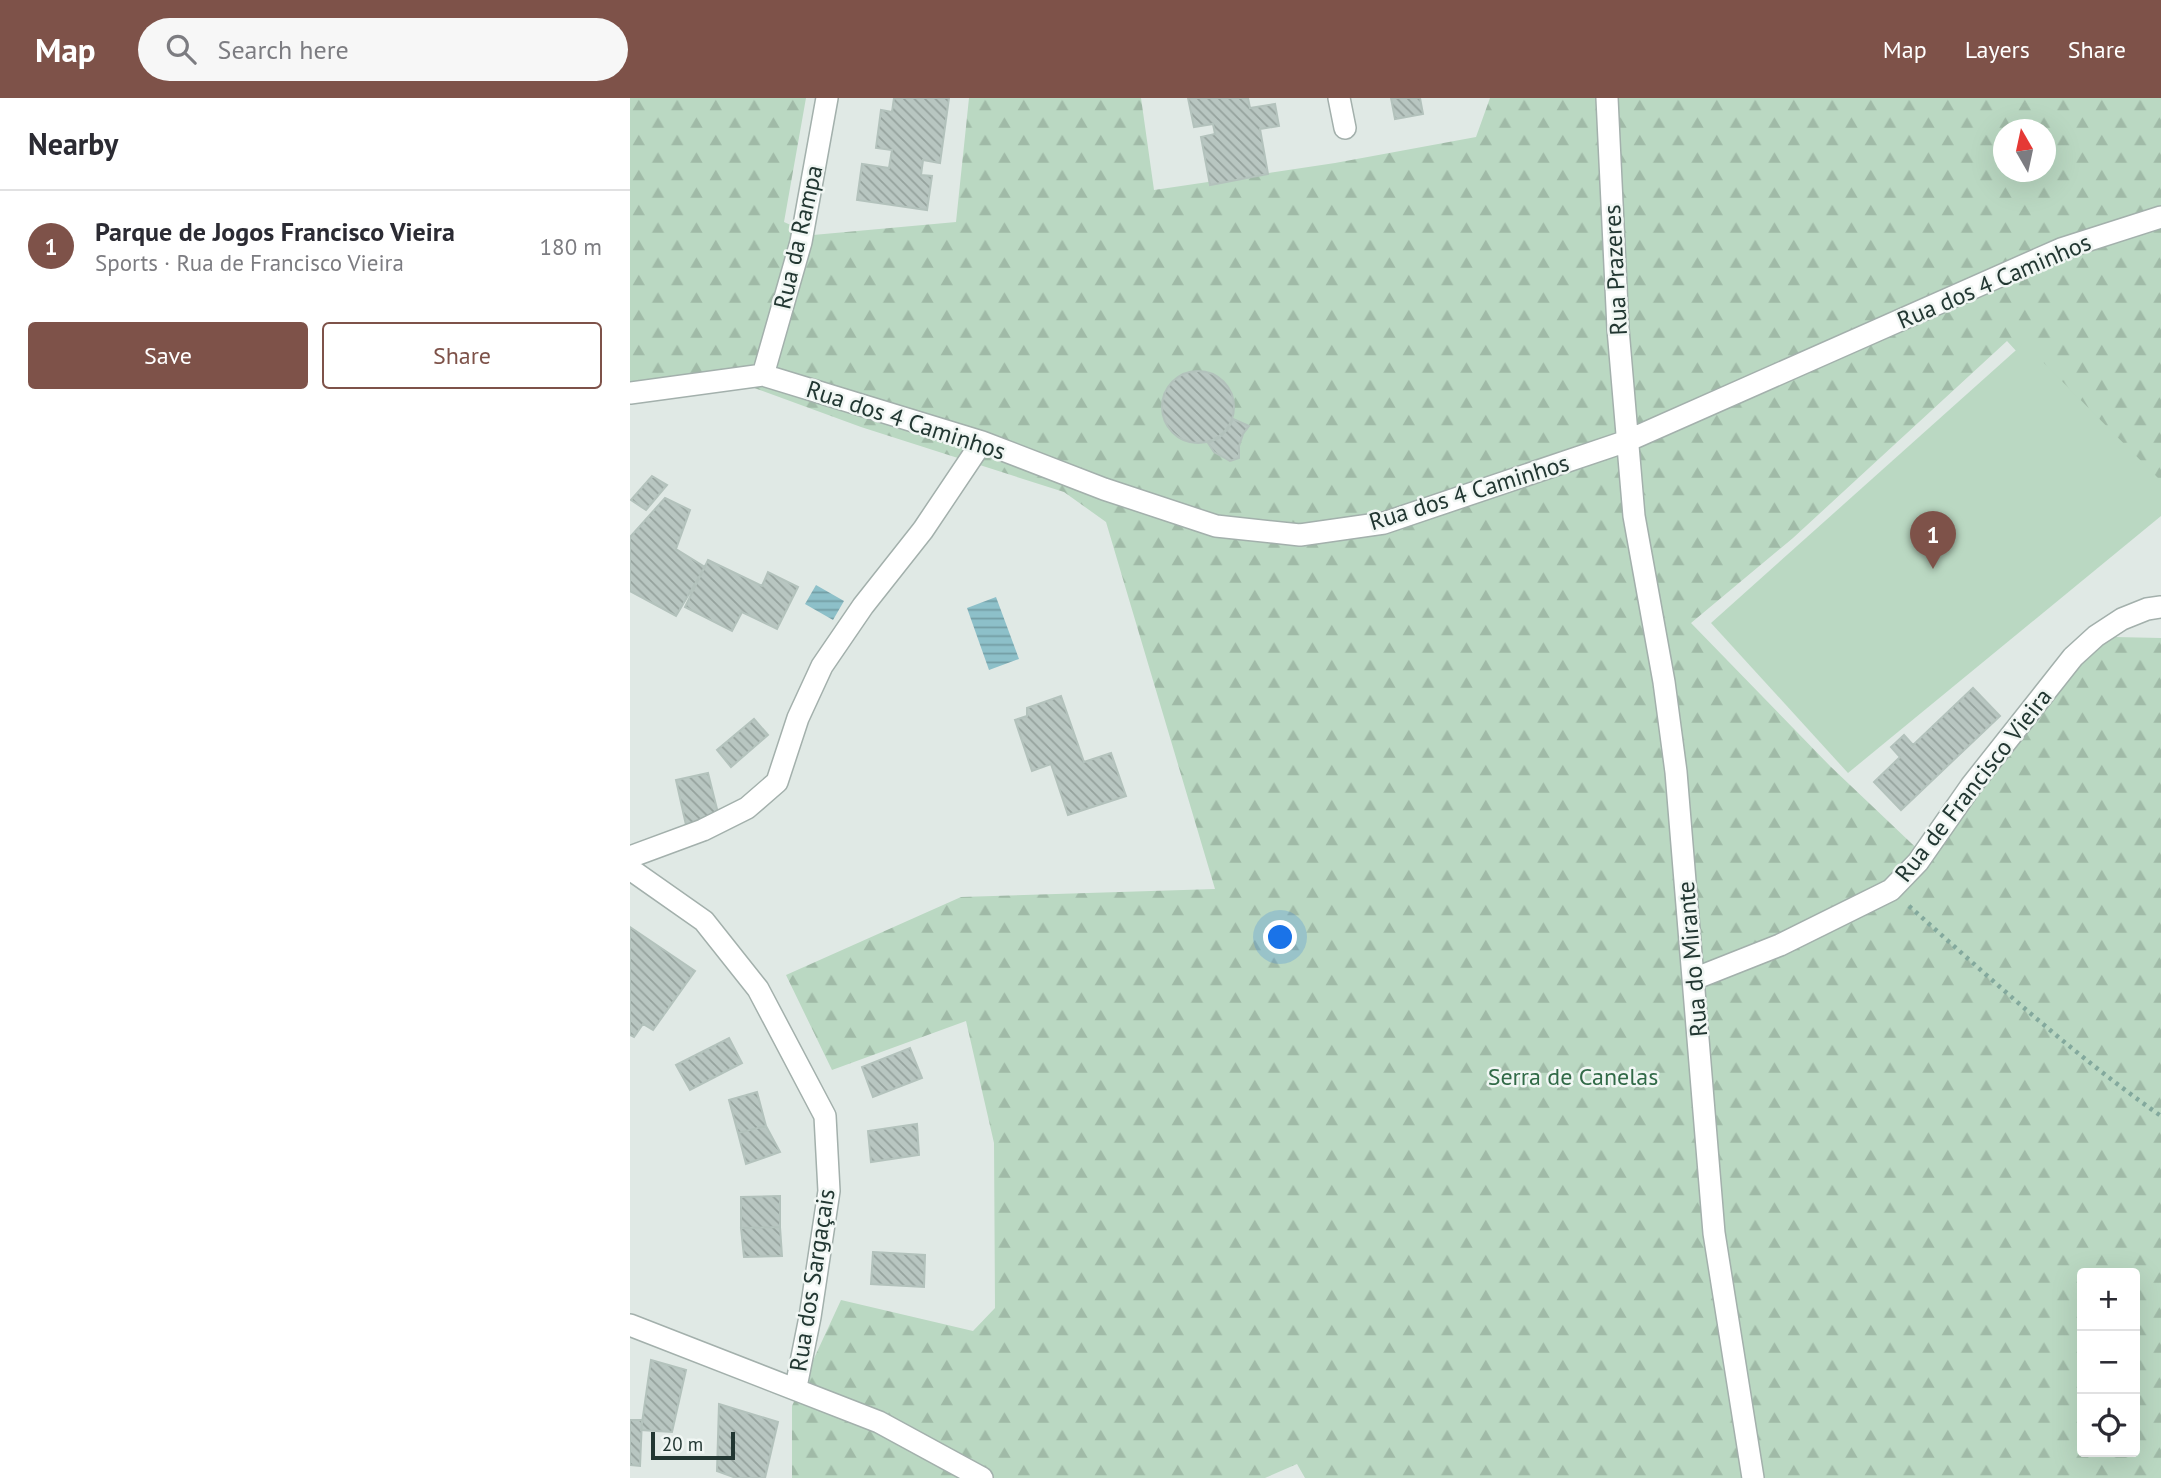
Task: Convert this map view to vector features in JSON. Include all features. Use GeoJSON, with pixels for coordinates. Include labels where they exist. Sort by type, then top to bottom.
{"type":"FeatureCollection","features":[{"type":"Feature","properties":{"kind":"street","name":"Rua da Rampa"},"geometry":{"type":"LineString","coordinates":[[763,375],[801,242],[828,98]]}},
{"type":"Feature","properties":{"kind":"street"},"geometry":{"type":"LineString","coordinates":[[1339,98],[1345,128]]}},
{"type":"Feature","properties":{"kind":"street","name":"Rua Prazeres"},"geometry":{"type":"LineString","coordinates":[[1606,98],[1627,441]]}},
{"type":"Feature","properties":{"kind":"street","name":"Rua dos 4 Caminhos"},"geometry":{"type":"LineString","coordinates":[[630,393],[763,375],[982,442],[1104,489],[1216,526],[1300,535],[1384,523],[1627,441],[2061,249],[2161,216]]}},
{"type":"Feature","properties":{"kind":"street","name":"Rua do Mirante"},"geometry":{"type":"LineString","coordinates":[[1627,441],[1634,516],[1664,682],[1676,772],[1714,1233],[1753,1478]]}},
{"type":"Feature","properties":{"kind":"street"},"geometry":{"type":"LineString","coordinates":[[630,857],[703,830],[747,808],[778,782],[798,718],[822,666],[863,606],[923,530],[982,442]]}},
{"type":"Feature","properties":{"kind":"street","name":"Rua de Francisco Vieira"},"geometry":{"type":"LineString","coordinates":[[1694,979],[1780,945],[1891,890],[1918,862],[1971,786],[2073,657],[2096,636],[2122,619],[2147,609],[2161,607]]}},
{"type":"Feature","properties":{"kind":"street","name":"Rua dos Sargaçais"},"geometry":{"type":"LineString","coordinates":[[630,869],[704,921],[758,989],[825,1115],[829,1191],[810,1317],[796,1387]]}},
{"type":"Feature","properties":{"kind":"street"},"geometry":{"type":"LineString","coordinates":[[630,1325],[796,1387],[879,1422],[982,1478]]}},
{"type":"Feature","properties":{"kind":"path"},"geometry":{"type":"LineString","coordinates":[[1891,890],[2020,1005],[2093,1066],[2161,1116]]}},
{"type":"Feature","properties":{"kind":"green space","name":"Serra de Canelas"},"geometry":{"type":"Polygon","coordinates":[[[630,98],[806,98],[784,222],[813,235],[956,222],[969,98],[1141,98],[1154,190],[1335,163],[1476,137],[1490,98],[2161,98],[2161,487],[2147,494],[2007,341],[1793,538],[1691,623],[1830,766],[1930,861],[1989,781],[2066,647],[2115,637],[2161,638],[2161,1478],[1305,1478],[1297,1464],[1265,1478],[792,1478],[792,1406],[841,1300],[973,1331],[995,1308],[994,1143],[966,1021],[832,1070],[786,975],[961,897],[1215,889],[1106,522],[1064,492],[861,427],[746,385],[630,391],[630,98]]]}},
{"type":"Feature","properties":{"kind":"green space"},"geometry":{"type":"Polygon","coordinates":[[[2024,343],[2161,481],[2161,516],[1848,773],[1711,623],[2024,343]]]}},
{"type":"Feature","properties":{"kind":"water"},"geometry":{"type":"Polygon","coordinates":[[[816,585],[844,601],[833,620],[805,604],[816,585]]]}},
{"type":"Feature","properties":{"kind":"water"},"geometry":{"type":"Polygon","coordinates":[[[996,597],[1019,659],[989,670],[967,608],[996,597]]]}},
{"type":"Feature","properties":{"kind":"building"},"geometry":{"type":"Polygon","coordinates":[[[894,98],[949,98],[940,163],[923,160],[921,175],[932,176],[927,210],[857,200],[862,164],[889,168],[892,150],[876,148],[881,110],[892,112],[894,98]]]}},
{"type":"Feature","properties":{"kind":"building"},"geometry":{"type":"Polygon","coordinates":[[[1188,98],[1248,98],[1250,108],[1275,104],[1279,126],[1260,129],[1268,174],[1210,185],[1201,137],[1215,134],[1213,124],[1194,127],[1188,98]]]}},
{"type":"Feature","properties":{"kind":"building"},"geometry":{"type":"Polygon","coordinates":[[[1391,98],[1420,98],[1423,114],[1395,119],[1391,98]]]}},
{"type":"Feature","properties":{"kind":"building"},"geometry":{"type":"Polygon","coordinates":[[[1205,371],[1224,381],[1232,393],[1232,421],[1224,433],[1212,441],[1191,443],[1172,433],[1164,421],[1162,400],[1172,381],[1184,373],[1205,371]]]}},
{"type":"Feature","properties":{"kind":"building"},"geometry":{"type":"Polygon","coordinates":[[[1233,419],[1249,426],[1239,446],[1239,458],[1230,461],[1214,452],[1208,443],[1219,438],[1233,419]]]}},
{"type":"Feature","properties":{"kind":"building"},"geometry":{"type":"Polygon","coordinates":[[[652,476],[667,485],[646,510],[631,500],[652,476]]]}},
{"type":"Feature","properties":{"kind":"building"},"geometry":{"type":"Polygon","coordinates":[[[665,498],[690,510],[676,549],[705,567],[676,616],[630,591],[630,537],[665,498]]]}},
{"type":"Feature","properties":{"kind":"building"},"geometry":{"type":"Polygon","coordinates":[[[708,560],[762,586],[768,572],[798,587],[777,629],[742,612],[732,631],[685,607],[708,560]]]}},
{"type":"Feature","properties":{"kind":"building"},"geometry":{"type":"Polygon","coordinates":[[[1973,688],[2000,716],[1901,810],[1874,782],[1900,757],[1891,747],[1904,735],[1913,745],[1973,688]]]}},
{"type":"Feature","properties":{"kind":"building"},"geometry":{"type":"Polygon","coordinates":[[[1061,696],[1084,762],[1111,753],[1126,796],[1068,815],[1051,764],[1032,771],[1015,720],[1027,716],[1027,708],[1061,696]]]}},
{"type":"Feature","properties":{"kind":"building"},"geometry":{"type":"Polygon","coordinates":[[[754,719],[768,735],[731,767],[717,750],[754,719]]]}},
{"type":"Feature","properties":{"kind":"building"},"geometry":{"type":"Polygon","coordinates":[[[708,773],[719,817],[686,825],[676,780],[708,773]]]}},
{"type":"Feature","properties":{"kind":"building"},"geometry":{"type":"Polygon","coordinates":[[[630,927],[695,971],[653,1030],[643,1024],[634,1037],[630,1035],[630,927]]]}},
{"type":"Feature","properties":{"kind":"building"},"geometry":{"type":"Polygon","coordinates":[[[729,1038],[742,1063],[690,1090],[676,1065],[729,1038]]]}},
{"type":"Feature","properties":{"kind":"building"},"geometry":{"type":"Polygon","coordinates":[[[910,1048],[922,1078],[873,1097],[862,1067],[910,1048]]]}},
{"type":"Feature","properties":{"kind":"building"},"geometry":{"type":"Polygon","coordinates":[[[757,1092],[766,1126],[738,1133],[729,1100],[757,1092]]]}},
{"type":"Feature","properties":{"kind":"building"},"geometry":{"type":"Polygon","coordinates":[[[917,1124],[919,1155],[871,1162],[868,1131],[917,1124]]]}},
{"type":"Feature","properties":{"kind":"building"},"geometry":{"type":"Polygon","coordinates":[[[766,1126],[780,1152],[746,1164],[738,1133],[766,1126]]]}},
{"type":"Feature","properties":{"kind":"building"},"geometry":{"type":"Polygon","coordinates":[[[780,1196],[780,1227],[741,1228],[741,1197],[780,1196]]]}},
{"type":"Feature","properties":{"kind":"building"},"geometry":{"type":"Polygon","coordinates":[[[780,1227],[782,1256],[744,1257],[741,1228],[780,1227]]]}},
{"type":"Feature","properties":{"kind":"building"},"geometry":{"type":"Polygon","coordinates":[[[873,1252],[925,1255],[924,1287],[871,1284],[873,1252]]]}},
{"type":"Feature","properties":{"kind":"building"},"geometry":{"type":"Polygon","coordinates":[[[651,1360],[686,1370],[672,1432],[641,1430],[651,1360]]]}},
{"type":"Feature","properties":{"kind":"building"},"geometry":{"type":"Polygon","coordinates":[[[719,1404],[778,1422],[765,1478],[736,1478],[717,1471],[719,1404]]]}},
{"type":"Feature","properties":{"kind":"building"},"geometry":{"type":"Polygon","coordinates":[[[630,1420],[642,1420],[640,1466],[630,1465],[630,1420]]]}},
{"type":"Feature","properties":{"kind":"place","name":"Parque de Jogos Francisco Vieira"},"geometry":{"type":"Point","coordinates":[1933,569]}}]}
